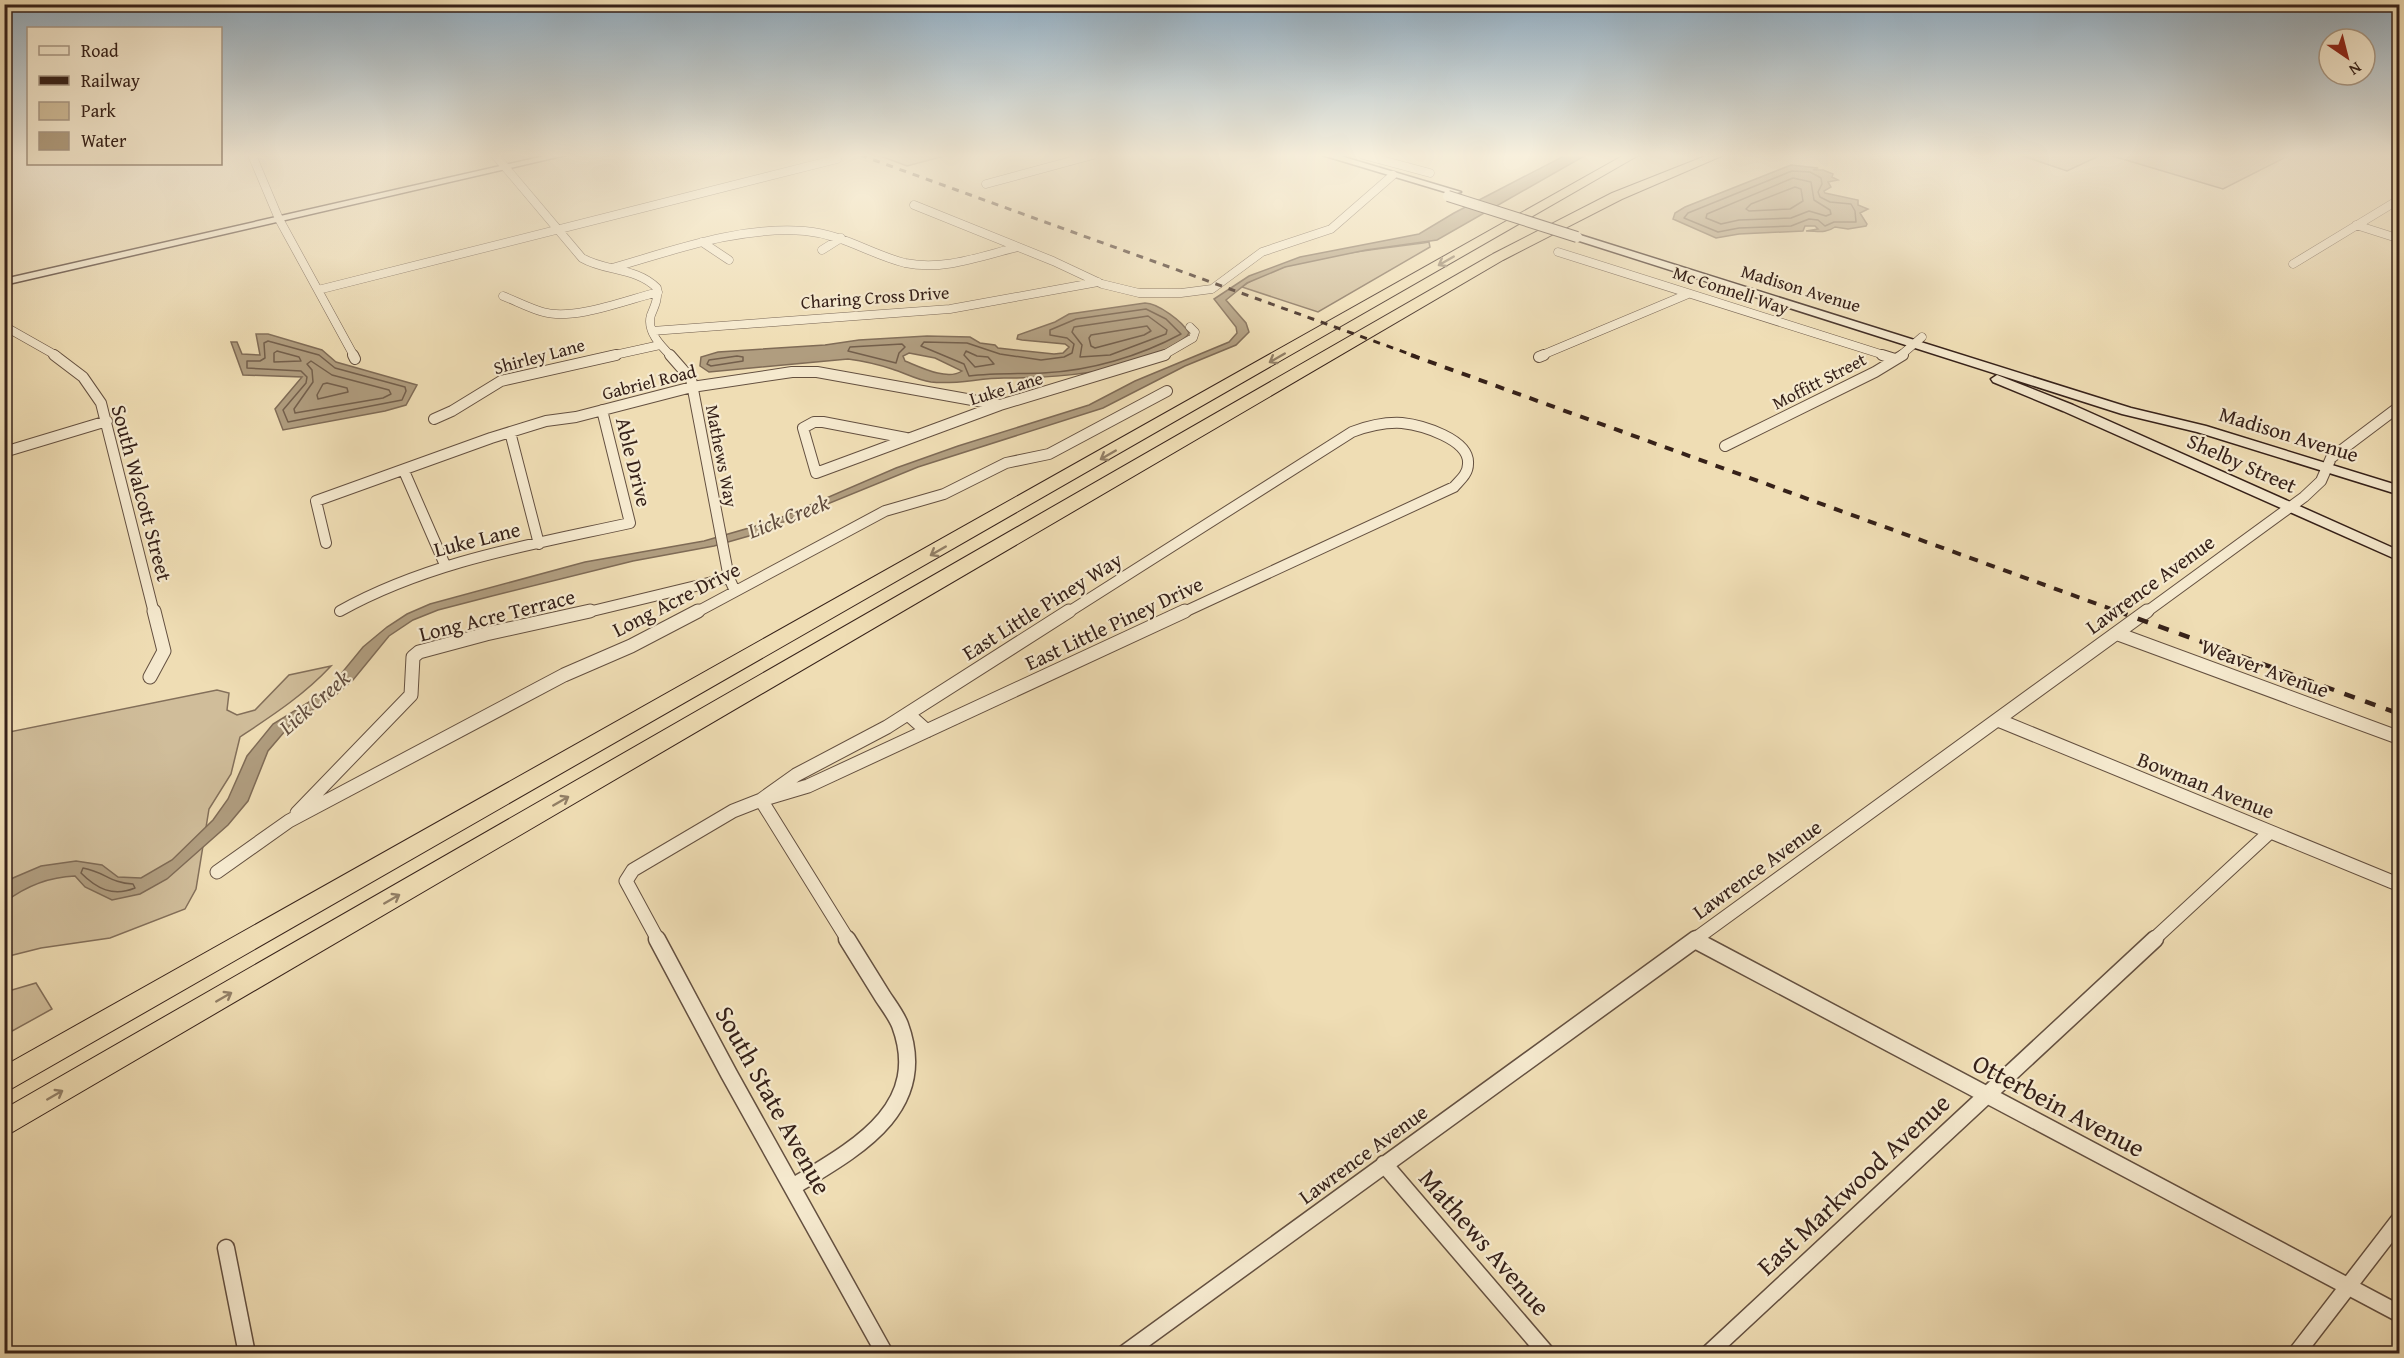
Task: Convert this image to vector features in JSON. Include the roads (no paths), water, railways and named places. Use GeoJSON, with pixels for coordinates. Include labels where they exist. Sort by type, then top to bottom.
{"type":"FeatureCollection","features":[{"type":"Feature","properties":{"kind":"highway"},"geometry":{"type":"LineString","coordinates":[[4,1081],[1522,218]]}},
{"type":"Feature","properties":{"kind":"highway"},"geometry":{"type":"LineString","coordinates":[[4,1124],[1508,251],[1573,218]]}},
{"type":"Feature","properties":{"kind":"main road","name":"Madison Avenue"},"geometry":{"type":"LineString","coordinates":[[1531,218],[1919,340],[1954,347],[2133,402],[2201,429]]}},
{"type":"Feature","properties":{"kind":"main road"},"geometry":{"type":"LineString","coordinates":[[4,282],[279,219]]}},
{"type":"Feature","properties":{"kind":"main road","name":"Madison Avenue"},"geometry":{"type":"LineString","coordinates":[[1919,340],[1940,351],[2069,393],[2127,411],[2201,429],[2400,491]]}},
{"type":"Feature","properties":{"kind":"main road","name":"Shelby Street"},"geometry":{"type":"LineString","coordinates":[[1954,347],[2068,408],[2400,557]]}},
{"type":"Feature","properties":{"kind":"main road","name":"Shelby Street"},"geometry":{"type":"LineString","coordinates":[[1940,351],[2038,398],[2068,408]]}},
{"type":"Feature","properties":{"kind":"main road"},"geometry":{"type":"LineString","coordinates":[[2068,408],[2061,397],[2069,393]]}},
{"type":"Feature","properties":{"kind":"street"},"geometry":{"type":"LineString","coordinates":[[549,218],[584,260],[608,269],[645,278],[654,284],[658,292],[658,300],[650,320],[652,331]]}},
{"type":"Feature","properties":{"kind":"street"},"geometry":{"type":"LineString","coordinates":[[318,290],[600,218]]}},
{"type":"Feature","properties":{"kind":"street"},"geometry":{"type":"LineString","coordinates":[[947,218],[1098,282],[1135,292],[1181,293],[1212,289],[1229,279],[1262,252],[1320,234],[1336,226],[1344,218]]}},
{"type":"Feature","properties":{"kind":"street"},"geometry":{"type":"LineString","coordinates":[[2293,264],[2367,218]]}},
{"type":"Feature","properties":{"kind":"street"},"geometry":{"type":"LineString","coordinates":[[279,219],[355,359]]}},
{"type":"Feature","properties":{"kind":"street"},"geometry":{"type":"LineString","coordinates":[[2356,225],[2400,239]]}},
{"type":"Feature","properties":{"kind":"street"},"geometry":{"type":"LineString","coordinates":[[608,269],[702,243],[738,235],[778,231],[807,232],[841,238],[899,261],[923,265],[950,263],[1018,247]]}},
{"type":"Feature","properties":{"kind":"street"},"geometry":{"type":"LineString","coordinates":[[822,250],[841,238]]}},
{"type":"Feature","properties":{"kind":"street"},"geometry":{"type":"LineString","coordinates":[[702,243],[729,260]]}},
{"type":"Feature","properties":{"kind":"street","name":"Mc Connell Way"},"geometry":{"type":"LineString","coordinates":[[1558,252],[1895,359]]}},
{"type":"Feature","properties":{"kind":"street","name":"Charing Cross Drive"},"geometry":{"type":"LineString","coordinates":[[652,331],[950,309],[1098,282]]}},
{"type":"Feature","properties":{"kind":"street"},"geometry":{"type":"LineString","coordinates":[[503,296],[543,312],[557,314],[578,312],[658,292]]}},
{"type":"Feature","properties":{"kind":"street"},"geometry":{"type":"LineString","coordinates":[[1539,357],[1688,294]]}},
{"type":"Feature","properties":{"kind":"street","name":"South Walcott Street"},"geometry":{"type":"LineString","coordinates":[[4,326],[64,360],[96,393],[107,421],[164,651],[150,677]]}},
{"type":"Feature","properties":{"kind":"street","name":"Luke Lane"},"geometry":{"type":"LineString","coordinates":[[906,438],[823,422],[808,424],[803,430],[816,473],[1000,405],[1163,356],[1193,338],[1195,332],[1191,327]]}},
{"type":"Feature","properties":{"kind":"street","name":"Mathews Way"},"geometry":{"type":"LineString","coordinates":[[652,331],[660,345],[691,379],[729,578],[735,591]]}},
{"type":"Feature","properties":{"kind":"street","name":"Moffitt Street"},"geometry":{"type":"LineString","coordinates":[[1725,446],[1875,372],[1919,340]]}},
{"type":"Feature","properties":{"kind":"street","name":"Shirley Lane"},"geometry":{"type":"LineString","coordinates":[[434,419],[449,414],[488,387],[501,381],[660,345]]}},
{"type":"Feature","properties":{"kind":"street","name":"Gabriel Road"},"geometry":{"type":"LineString","coordinates":[[326,543],[316,501],[546,421],[602,410],[692,387],[810,371],[1000,405]]}},
{"type":"Feature","properties":{"kind":"street","name":"Long Acre Drive"},"geometry":{"type":"LineString","coordinates":[[217,873],[289,821],[564,675],[632,646],[890,509],[944,494],[1006,464],[1049,454],[1167,391]]}},
{"type":"Feature","properties":{"kind":"street","name":"Lawrence Avenue"},"geometry":{"type":"LineString","coordinates":[[1124,1353],[2290,508],[2320,485],[2329,469],[2331,458],[2400,406]]}},
{"type":"Feature","properties":{"kind":"street","name":"Able Drive"},"geometry":{"type":"LineString","coordinates":[[602,410],[630,523]]}},
{"type":"Feature","properties":{"kind":"street"},"geometry":{"type":"LineString","coordinates":[[4,452],[107,421]]}},
{"type":"Feature","properties":{"kind":"street","name":"East Little Piney Way"},"geometry":{"type":"LineString","coordinates":[[633,870],[733,811],[761,800],[791,778],[869,738],[1352,432],[1385,423],[1428,428],[1448,436],[1458,444],[1467,457],[1468,463]]}},
{"type":"Feature","properties":{"kind":"street"},"geometry":{"type":"LineString","coordinates":[[510,432],[539,544]]}},
{"type":"Feature","properties":{"kind":"street","name":"East Little Piney Drive"},"geometry":{"type":"LineString","coordinates":[[761,800],[808,786],[1454,487],[1465,477],[1468,463]]}},
{"type":"Feature","properties":{"kind":"street"},"geometry":{"type":"LineString","coordinates":[[404,471],[445,565]]}},
{"type":"Feature","properties":{"kind":"street","name":"Luke Lane"},"geometry":{"type":"LineString","coordinates":[[340,611],[391,585],[445,565],[630,523]]}},
{"type":"Feature","properties":{"kind":"street","name":"Long Acre Terrace"},"geometry":{"type":"LineString","coordinates":[[289,821],[411,695],[413,657],[419,652],[486,634],[729,578]]}},
{"type":"Feature","properties":{"kind":"street","name":"Weaver Avenue"},"geometry":{"type":"LineString","coordinates":[[2118,634],[2400,738]]}},
{"type":"Feature","properties":{"kind":"street"},"geometry":{"type":"LineString","coordinates":[[908,714],[927,731]]}},
{"type":"Feature","properties":{"kind":"street","name":"Bowman Avenue"},"geometry":{"type":"LineString","coordinates":[[1998,720],[2400,885]]}},
{"type":"Feature","properties":{"kind":"street"},"geometry":{"type":"LineString","coordinates":[[761,800],[899,1023],[907,1041],[909,1062],[900,1100],[885,1122],[847,1154],[794,1186]]}},
{"type":"Feature","properties":{"kind":"street","name":"East Markwood Avenue"},"geometry":{"type":"LineString","coordinates":[[1708,1353],[2270,832]]}},
{"type":"Feature","properties":{"kind":"street","name":"South State Avenue"},"geometry":{"type":"LineString","coordinates":[[633,870],[626,881],[629,889],[729,1074],[794,1186],[885,1353]]}},
{"type":"Feature","properties":{"kind":"street","name":"Otterbein Avenue"},"geometry":{"type":"LineString","coordinates":[[1695,939],[2400,1314]]}},
{"type":"Feature","properties":{"kind":"street","name":"Mathews Avenue"},"geometry":{"type":"LineString","coordinates":[[1384,1164],[1547,1353]]}},
{"type":"Feature","properties":{"kind":"street"},"geometry":{"type":"LineString","coordinates":[[2296,1353],[2400,1219]]}},
{"type":"Feature","properties":{"kind":"street"},"geometry":{"type":"LineString","coordinates":[[226,1248],[247,1353]]}},
{"type":"Feature","properties":{"kind":"water","name":"Lick Creek"},"geometry":{"type":"Polygon","coordinates":[[[1445,218],[1475,218],[1437,240],[1366,250],[1285,267],[1247,283],[1226,300],[1246,323],[1249,332],[1236,345],[1185,366],[1103,408],[918,467],[749,536],[714,546],[633,561],[492,596],[438,610],[413,620],[389,636],[353,680],[337,694],[291,724],[268,751],[248,801],[228,825],[167,879],[140,894],[112,900],[85,887],[75,876],[56,878],[21,891],[5,902],[5,885],[13,878],[41,866],[76,861],[102,865],[118,877],[141,878],[172,860],[213,820],[228,799],[247,756],[273,724],[327,691],[363,647],[407,614],[430,604],[585,562],[704,541],[773,521],[896,468],[1089,405],[1135,381],[1229,342],[1237,333],[1236,327],[1214,299],[1249,276],[1300,257],[1419,234],[1445,218]]]}},
{"type":"Feature","properties":{"kind":"water"},"geometry":{"type":"Polygon","coordinates":[[[1863,218],[1867,224],[1848,229],[1835,227],[1821,232],[1806,231],[1818,229],[1815,226],[1805,226],[1803,231],[1739,234],[1716,238],[1673,219],[1863,218]]]}},
{"type":"Feature","properties":{"kind":"water"},"geometry":{"type":"Polygon","coordinates":[[[1145,303],[1157,306],[1170,314],[1189,333],[1168,348],[1124,366],[1050,377],[931,382],[881,366],[848,359],[709,372],[700,366],[701,357],[718,352],[927,336],[970,337],[980,343],[995,345],[998,348],[1063,353],[1069,347],[1065,344],[1017,339],[1018,335],[1055,322],[1069,314],[1145,303]],[[909,353],[903,356],[905,361],[941,374],[956,374],[962,371],[935,358],[909,353]]]}},
{"type":"Feature","properties":{"kind":"water"},"geometry":{"type":"Polygon","coordinates":[[[256,334],[268,334],[322,350],[336,362],[417,385],[406,405],[283,430],[275,409],[302,377],[243,375],[231,342],[237,342],[242,354],[260,355],[256,334]]]}},
{"type":"Feature","properties":{"kind":"railway"},"geometry":{"type":"LineString","coordinates":[[1035,218],[1415,356]]}},
{"type":"Feature","properties":{"kind":"railway"},"geometry":{"type":"LineString","coordinates":[[1411,355],[2122,613]]}},
{"type":"Feature","properties":{"kind":"railway"},"geometry":{"type":"LineString","coordinates":[[2117,611],[2400,714]]}}]}
